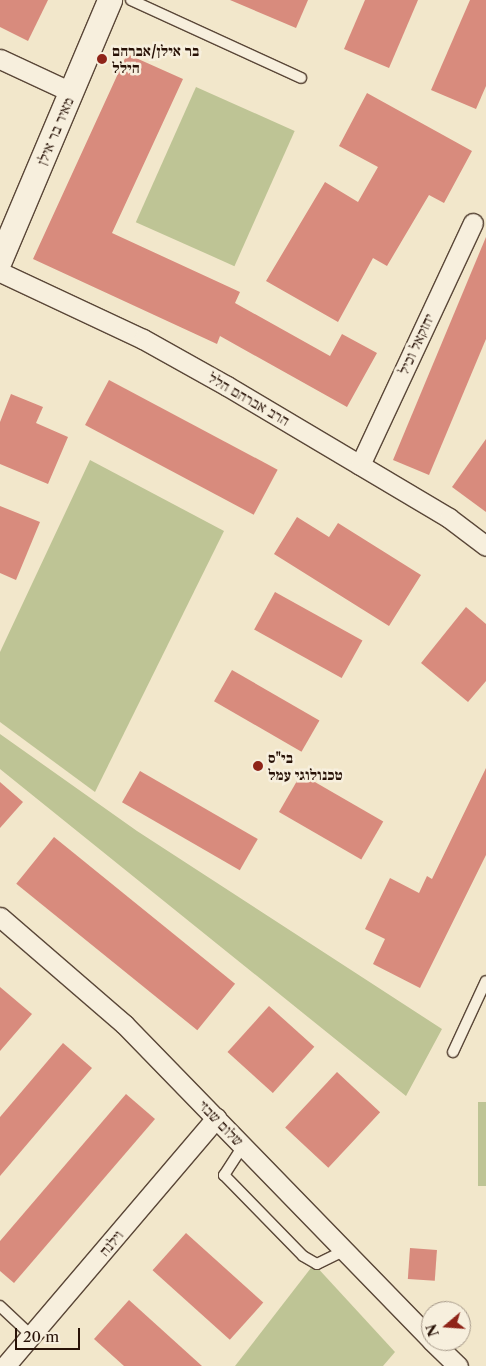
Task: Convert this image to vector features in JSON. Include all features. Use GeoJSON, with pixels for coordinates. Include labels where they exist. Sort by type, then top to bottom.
{"type":"FeatureCollection","features":[{"type":"Feature","properties":{"kind":"street","name":"מאיר בר אילן"},"geometry":{"type":"LineString","coordinates":[[0,261],[110,0]]}},
{"type":"Feature","properties":{"kind":"street"},"geometry":{"type":"LineString","coordinates":[[0,59],[71,92]]}},
{"type":"Feature","properties":{"kind":"street","name":"יחזקאל וכיל"},"geometry":{"type":"LineString","coordinates":[[360,465],[473,222]]}},
{"type":"Feature","properties":{"kind":"street","name":"הרב אברהם הלל"},"geometry":{"type":"LineString","coordinates":[[0,272],[143,339],[449,518],[486,546]]}},
{"type":"Feature","properties":{"kind":"street","name":"שלום שבזי"},"geometry":{"type":"LineString","coordinates":[[0,917],[124,1024],[421,1331]]}},
{"type":"Feature","properties":{"kind":"street","name":"וילנה"},"geometry":{"type":"LineString","coordinates":[[5,1366],[216,1118]]}},
{"type":"Feature","properties":{"kind":"street","name":"שלום שבזי"},"geometry":{"type":"LineString","coordinates":[[442,1351],[458,1366]]}},
{"type":"Feature","properties":{"kind":"lane"},"geometry":{"type":"LineString","coordinates":[[131,0],[300,78]]}},
{"type":"Feature","properties":{"kind":"lane"},"geometry":{"type":"LineString","coordinates":[[453,1052],[486,981]]}},
{"type":"Feature","properties":{"kind":"lane"},"geometry":{"type":"LineString","coordinates":[[242,1146],[224,1175],[303,1256],[316,1264],[344,1251]]}},
{"type":"Feature","properties":{"kind":"lane"},"geometry":{"type":"LineString","coordinates":[[0,1306],[32,1336]]}},
{"type":"Feature","properties":{"kind":"green space"},"geometry":{"type":"Polygon","coordinates":[[[196,87],[295,131],[234,266],[136,222],[196,87]]]}},
{"type":"Feature","properties":{"kind":"green space"},"geometry":{"type":"Polygon","coordinates":[[[90,460],[224,531],[95,792],[0,722],[0,652],[90,460]]]}},
{"type":"Feature","properties":{"kind":"green space"},"geometry":{"type":"Polygon","coordinates":[[[0,734],[137,831],[442,1029],[406,1096],[0,769],[0,734]]]}},
{"type":"Feature","properties":{"kind":"green space"},"geometry":{"type":"Polygon","coordinates":[[[478,1102],[486,1102],[486,1186],[478,1186],[478,1102]]]}},
{"type":"Feature","properties":{"kind":"green space"},"geometry":{"type":"Polygon","coordinates":[[[314,1264],[395,1352],[383,1366],[235,1366],[314,1264]]]}},
{"type":"Feature","properties":{"kind":"building"},"geometry":{"type":"Polygon","coordinates":[[[0,0],[48,0],[28,41],[0,27],[0,0]]]}},
{"type":"Feature","properties":{"kind":"building"},"geometry":{"type":"Polygon","coordinates":[[[230,0],[308,0],[296,28],[230,0]]]}},
{"type":"Feature","properties":{"kind":"building"},"geometry":{"type":"Polygon","coordinates":[[[365,0],[418,0],[389,68],[344,49],[365,0]]]}},
{"type":"Feature","properties":{"kind":"building"},"geometry":{"type":"Polygon","coordinates":[[[470,0],[486,0],[486,86],[476,109],[431,90],[470,0]]]}},
{"type":"Feature","properties":{"kind":"building"},"geometry":{"type":"Polygon","coordinates":[[[127,54],[183,79],[112,233],[240,292],[235,303],[330,356],[342,334],[377,353],[347,407],[220,336],[217,344],[33,259],[127,54]]]}},
{"type":"Feature","properties":{"kind":"building"},"geometry":{"type":"Polygon","coordinates":[[[367,93],[472,151],[444,203],[429,195],[387,266],[373,258],[338,322],[266,281],[325,182],[358,202],[378,167],[339,146],[367,93]]]}},
{"type":"Feature","properties":{"kind":"building"},"geometry":{"type":"Polygon","coordinates":[[[486,237],[486,339],[429,475],[393,460],[486,237]]]}},
{"type":"Feature","properties":{"kind":"building"},"geometry":{"type":"Polygon","coordinates":[[[109,380],[278,470],[254,515],[85,425],[109,380]]]}},
{"type":"Feature","properties":{"kind":"building"},"geometry":{"type":"Polygon","coordinates":[[[11,394],[43,407],[36,423],[68,437],[48,484],[0,464],[0,422],[11,394]]]}},
{"type":"Feature","properties":{"kind":"building"},"geometry":{"type":"Polygon","coordinates":[[[486,439],[486,512],[452,487],[486,439]]]}},
{"type":"Feature","properties":{"kind":"building"},"geometry":{"type":"Polygon","coordinates":[[[0,506],[40,522],[16,580],[0,573],[0,506]]]}},
{"type":"Feature","properties":{"kind":"building"},"geometry":{"type":"Polygon","coordinates":[[[297,517],[329,537],[338,523],[421,575],[389,626],[274,554],[297,517]]]}},
{"type":"Feature","properties":{"kind":"building"},"geometry":{"type":"Polygon","coordinates":[[[275,592],[362,640],[342,678],[254,630],[275,592]]]}},
{"type":"Feature","properties":{"kind":"building"},"geometry":{"type":"Polygon","coordinates":[[[466,607],[486,624],[486,681],[468,702],[421,663],[466,607]]]}},
{"type":"Feature","properties":{"kind":"building"},"geometry":{"type":"Polygon","coordinates":[[[232,670],[319,720],[301,752],[214,701],[232,670]]]}},
{"type":"Feature","properties":{"kind":"building"},"geometry":{"type":"Polygon","coordinates":[[[486,768],[486,855],[420,988],[373,964],[385,939],[365,929],[390,878],[419,893],[427,876],[432,879],[486,768]]]}},
{"type":"Feature","properties":{"kind":"building"},"geometry":{"type":"Polygon","coordinates":[[[140,771],[258,839],[240,870],[122,802],[140,771]]]}},
{"type":"Feature","properties":{"kind":"building"},"geometry":{"type":"Polygon","coordinates":[[[301,774],[383,822],[361,860],[279,812],[301,774]]]}},
{"type":"Feature","properties":{"kind":"building"},"geometry":{"type":"Polygon","coordinates":[[[0,782],[23,802],[0,828],[0,782]]]}},
{"type":"Feature","properties":{"kind":"building"},"geometry":{"type":"Polygon","coordinates":[[[54,837],[235,984],[197,1030],[16,884],[54,837]]]}},
{"type":"Feature","properties":{"kind":"building"},"geometry":{"type":"Polygon","coordinates":[[[0,987],[32,1014],[0,1051],[0,987]]]}},
{"type":"Feature","properties":{"kind":"building"},"geometry":{"type":"Polygon","coordinates":[[[269,1006],[314,1047],[273,1093],[228,1052],[269,1006]]]}},
{"type":"Feature","properties":{"kind":"building"},"geometry":{"type":"Polygon","coordinates":[[[63,1043],[92,1068],[0,1176],[0,1117],[63,1043]]]}},
{"type":"Feature","properties":{"kind":"building"},"geometry":{"type":"Polygon","coordinates":[[[337,1072],[380,1112],[328,1168],[285,1128],[337,1072]]]}},
{"type":"Feature","properties":{"kind":"building"},"geometry":{"type":"Polygon","coordinates":[[[126,1094],[155,1119],[14,1283],[0,1271],[0,1241],[126,1094]]]}},
{"type":"Feature","properties":{"kind":"building"},"geometry":{"type":"Polygon","coordinates":[[[186,1233],[263,1303],[230,1340],[153,1270],[186,1233]]]}},
{"type":"Feature","properties":{"kind":"building"},"geometry":{"type":"Polygon","coordinates":[[[410,1248],[437,1250],[435,1281],[408,1279],[410,1248]]]}},
{"type":"Feature","properties":{"kind":"building"},"geometry":{"type":"Polygon","coordinates":[[[129,1300],[202,1366],[124,1366],[94,1339],[129,1300]]]}},
{"type":"Feature","properties":{"kind":"place","name":"בר אילן/אברהם הילל"},"geometry":{"type":"Point","coordinates":[102,59]}},
{"type":"Feature","properties":{"kind":"place","name":"בי\"ס טכנולוגי עמל"},"geometry":{"type":"Point","coordinates":[258,766]}}]}
